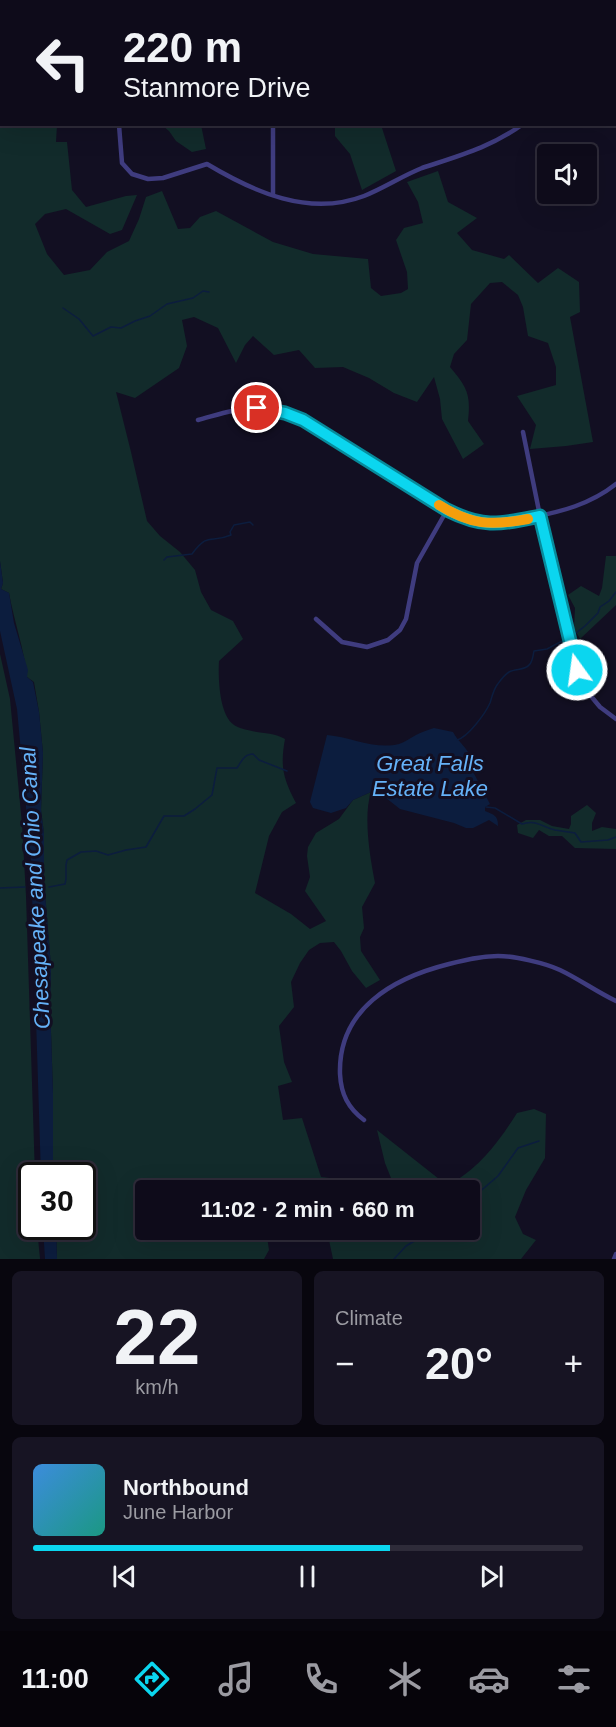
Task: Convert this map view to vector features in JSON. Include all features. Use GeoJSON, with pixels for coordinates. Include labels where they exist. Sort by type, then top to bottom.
{"type":"FeatureCollection","features":[{"type":"Feature","properties":{"kind":"street"},"geometry":{"type":"LineString","coordinates":[[118,126],[122,163],[132,174],[148,179],[163,178],[207,164],[246,185],[293,202],[312,205],[333,204],[365,195],[419,170],[480,149],[520,126]]}},
{"type":"Feature","properties":{"kind":"street"},"geometry":{"type":"LineString","coordinates":[[273,126],[273,195]]}},
{"type":"Feature","properties":{"kind":"street"},"geometry":{"type":"LineString","coordinates":[[198,420],[234,410],[257,408],[285,413],[303,420],[447,510],[464,519],[486,524],[540,516],[585,504],[616,484]]}},
{"type":"Feature","properties":{"kind":"street"},"geometry":{"type":"LineString","coordinates":[[523,432],[540,516],[577,670],[590,696],[616,719]]}},
{"type":"Feature","properties":{"kind":"street"},"geometry":{"type":"LineString","coordinates":[[315,619],[342,642],[365,647],[388,640],[400,630],[406,619],[417,563],[447,510]]}},
{"type":"Feature","properties":{"kind":"street"},"geometry":{"type":"LineString","coordinates":[[364,1120],[354,1112],[346,1100],[340,1080],[341,1050],[352,1023],[364,1007],[377,995],[397,984],[432,968],[479,957],[510,956],[559,969],[616,1001]]}},
{"type":"Feature","properties":{"kind":"street"},"geometry":{"type":"LineString","coordinates":[[614,1259],[616,1254]]}},
{"type":"Feature","properties":{"kind":"green space"},"geometry":{"type":"Polygon","coordinates":[[[0,126],[57,126],[56,142],[67,142],[72,190],[86,207],[137,195],[122,230],[110,234],[66,209],[45,214],[35,224],[47,254],[64,275],[90,270],[107,252],[129,241],[146,197],[162,191],[178,229],[190,228],[200,217],[216,211],[273,242],[313,254],[368,259],[371,288],[381,296],[401,293],[408,289],[407,272],[396,240],[404,228],[423,223],[418,202],[407,182],[438,171],[448,202],[477,218],[457,233],[472,250],[504,259],[509,255],[538,283],[558,268],[579,282],[580,312],[570,317],[593,442],[530,449],[536,425],[517,396],[556,385],[556,367],[548,343],[528,336],[523,307],[518,295],[502,282],[490,283],[471,304],[467,340],[454,354],[450,367],[460,380],[468,397],[468,421],[484,444],[463,459],[442,419],[434,377],[417,402],[343,367],[315,368],[299,350],[274,355],[253,336],[245,345],[236,363],[218,328],[194,317],[182,320],[187,346],[179,368],[135,398],[116,392],[147,521],[160,536],[180,552],[195,570],[201,592],[211,610],[233,621],[243,639],[219,661],[219,686],[225,713],[229,720],[238,727],[273,734],[285,739],[284,772],[296,803],[282,812],[269,836],[255,893],[291,914],[310,929],[326,921],[305,891],[310,877],[308,847],[316,833],[339,819],[353,800],[371,792],[367,825],[375,883],[362,907],[364,928],[360,937],[361,951],[380,980],[366,988],[334,942],[320,943],[309,950],[300,963],[291,982],[294,1007],[279,1026],[284,1062],[292,1082],[278,1086],[283,1120],[302,1118],[321,1177],[346,1180],[135,1180],[135,1240],[268,1240],[269,1250],[264,1259],[57,1259],[56,1240],[96,1240],[96,1162],[53,1162],[51,967],[41,810],[43,753],[34,682],[27,677],[9,593],[1,589],[3,583],[0,561],[0,126]]]}},
{"type":"Feature","properties":{"kind":"green space"},"geometry":{"type":"Polygon","coordinates":[[[163,126],[201,126],[206,149],[192,152],[176,141],[163,126]]]}},
{"type":"Feature","properties":{"kind":"green space"},"geometry":{"type":"Polygon","coordinates":[[[335,126],[381,126],[396,171],[362,190],[350,154],[335,136],[335,126]]]}},
{"type":"Feature","properties":{"kind":"green space"},"geometry":{"type":"Polygon","coordinates":[[[606,556],[616,556],[616,605],[580,639],[574,628],[575,608],[568,595],[581,586],[599,596],[606,556]]]}},
{"type":"Feature","properties":{"kind":"green space"},"geometry":{"type":"Polygon","coordinates":[[[0,654],[10,699],[22,824],[35,1162],[18,1162],[18,1240],[38,1240],[40,1259],[0,1259],[0,654]]]}},
{"type":"Feature","properties":{"kind":"green space"},"geometry":{"type":"Polygon","coordinates":[[[587,805],[596,813],[592,831],[602,827],[616,829],[616,849],[575,848],[562,836],[549,836],[539,830],[533,838],[518,833],[517,825],[526,820],[540,820],[552,826],[569,829],[571,816],[587,805]]]}},
{"type":"Feature","properties":{"kind":"green space"},"geometry":{"type":"Polygon","coordinates":[[[534,1109],[546,1114],[545,1158],[526,1190],[515,1217],[523,1234],[536,1240],[521,1259],[333,1259],[329,1240],[480,1240],[480,1180],[457,1180],[490,1151],[517,1113],[534,1109]]]}},
{"type":"Feature","properties":{"kind":"green space"},"geometry":{"type":"Polygon","coordinates":[[[377,1130],[439,1179],[444,1180],[392,1180],[377,1130]]]}},
{"type":"Feature","properties":{"kind":"water","name":"Chesapeake and Ohio Canal"},"geometry":{"type":"Polygon","coordinates":[[[0,561],[3,583],[1,589],[9,593],[14,623],[28,670],[27,677],[33,682],[43,753],[41,810],[51,967],[53,1162],[41,1162],[31,861],[17,709],[0,631],[0,561]]]}},
{"type":"Feature","properties":{"kind":"water","name":"Great Falls Estate Lake"},"geometry":{"type":"Polygon","coordinates":[[[434,728],[453,732],[468,752],[472,760],[470,766],[490,804],[485,807],[485,811],[495,816],[498,826],[489,820],[473,828],[466,828],[400,809],[381,794],[371,792],[353,800],[346,808],[331,813],[313,808],[310,802],[327,735],[372,744],[390,745],[401,743],[434,728]]]}},
{"type":"Feature","properties":{"kind":"water"},"geometry":{"type":"Polygon","coordinates":[[[44,1240],[56,1240],[57,1259],[45,1259],[44,1240]]]}},
{"type":"Feature","properties":{"kind":"waterway"},"geometry":{"type":"LineString","coordinates":[[63,308],[79,319],[93,336],[111,327],[121,328],[150,316],[167,304],[193,298],[203,291],[209,292]]}},
{"type":"Feature","properties":{"kind":"waterway"},"geometry":{"type":"LineString","coordinates":[[164,560],[167,557],[192,554],[206,540],[231,535],[230,532],[234,525],[250,522],[253,525]]}},
{"type":"Feature","properties":{"kind":"waterway"},"geometry":{"type":"LineString","coordinates":[[576,633],[616,592]]}},
{"type":"Feature","properties":{"kind":"waterway"},"geometry":{"type":"LineString","coordinates":[[457,740],[471,730],[480,719],[496,687],[505,675],[528,666],[532,661],[534,651],[547,649],[564,640]]}},
{"type":"Feature","properties":{"kind":"waterway"},"geometry":{"type":"LineString","coordinates":[[49,887],[65,884],[67,860],[81,852],[96,851],[108,855],[146,847],[164,816],[184,816],[212,795],[217,768],[237,768],[245,757],[253,754],[259,760],[287,771]]}},
{"type":"Feature","properties":{"kind":"waterway"},"geometry":{"type":"LineString","coordinates":[[486,807],[495,808],[522,824],[535,823],[555,830],[575,833],[581,842],[608,840],[616,837]]}},
{"type":"Feature","properties":{"kind":"waterway"},"geometry":{"type":"LineString","coordinates":[[0,888],[25,887]]}},
{"type":"Feature","properties":{"kind":"waterway"},"geometry":{"type":"LineString","coordinates":[[480,1191],[498,1176],[518,1148],[539,1141]]}},
{"type":"Feature","properties":{"kind":"waterway"},"geometry":{"type":"LineString","coordinates":[[394,1259],[406,1246],[416,1240]]}},
{"type":"Feature","properties":{"kind":"slow traffic"},"geometry":{"type":"LineString","coordinates":[[439,505],[473,522],[505,523],[528,519]]}},
{"type":"Feature","properties":{"kind":"route"},"geometry":{"type":"LineString","coordinates":[[257,408],[285,413],[303,420],[464,519],[486,524],[540,516],[577,670]]}}]}
